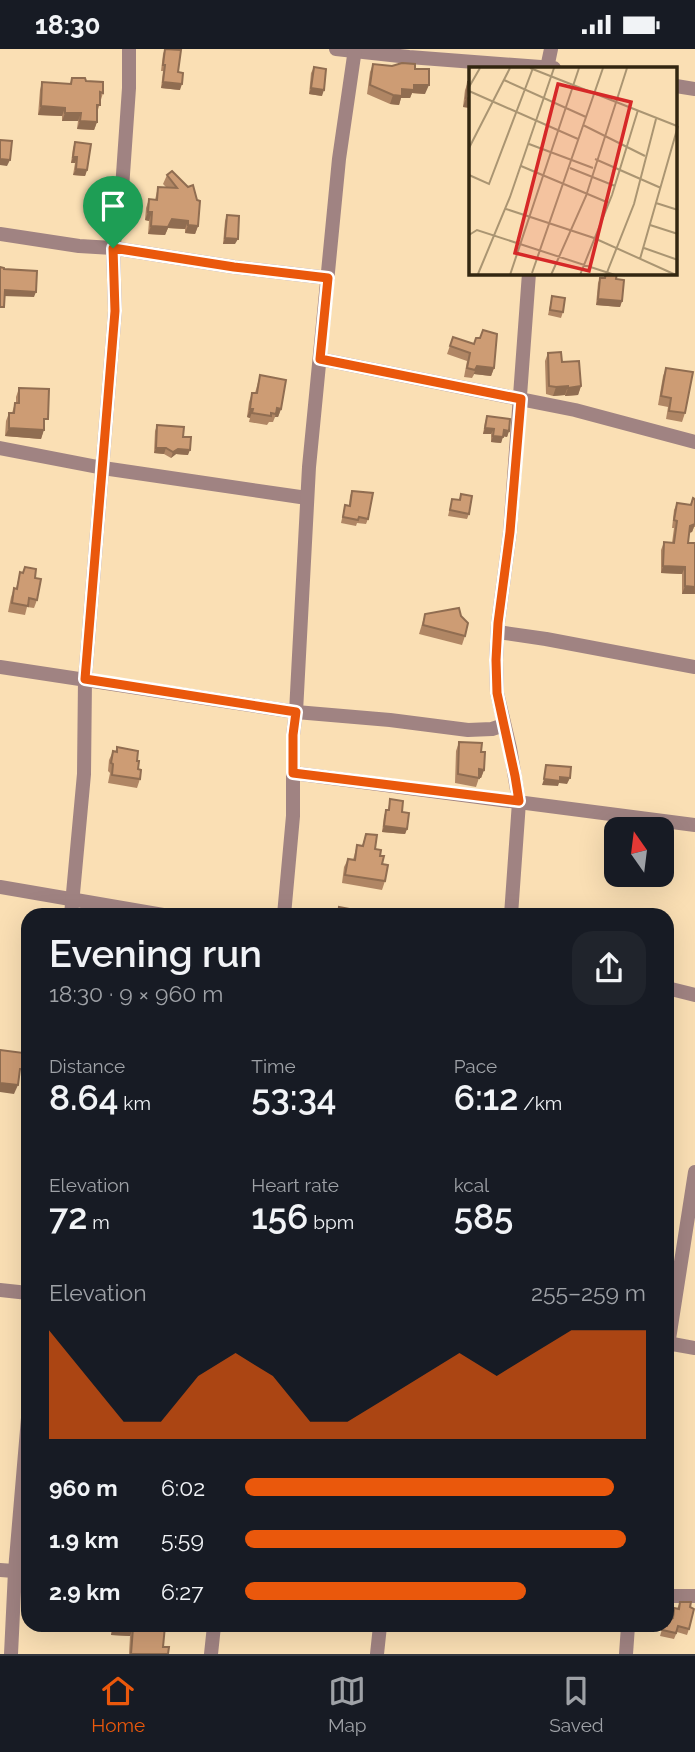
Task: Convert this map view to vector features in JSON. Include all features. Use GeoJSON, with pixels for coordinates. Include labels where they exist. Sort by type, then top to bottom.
{"type":"FeatureCollection","features":[{"type":"Feature","properties":{"kind":"street"},"geometry":{"type":"LineString","coordinates":[[0,887],[71,908],[84,774],[85,679],[115,311],[113,248],[121,203],[129,49]]}},
{"type":"Feature","properties":{"kind":"street"},"geometry":{"type":"LineString","coordinates":[[336,49],[536,67]]}},
{"type":"Feature","properties":{"kind":"street"},"geometry":{"type":"LineString","coordinates":[[547,67],[551,49]]}},
{"type":"Feature","properties":{"kind":"street"},"geometry":{"type":"LineString","coordinates":[[285,908],[293,817],[293,735],[307,498],[338,159],[355,50]]}},
{"type":"Feature","properties":{"kind":"street"},"geometry":{"type":"LineString","coordinates":[[0,234],[328,278]]}},
{"type":"Feature","properties":{"kind":"street"},"geometry":{"type":"LineString","coordinates":[[511,908],[519,801],[497,693],[496,660],[510,532],[529,275]]}},
{"type":"Feature","properties":{"kind":"street"},"geometry":{"type":"LineString","coordinates":[[320,359],[575,410],[695,442]]}},
{"type":"Feature","properties":{"kind":"street"},"geometry":{"type":"LineString","coordinates":[[0,448],[103,468],[307,498]]}},
{"type":"Feature","properties":{"kind":"street"},"geometry":{"type":"LineString","coordinates":[[498,632],[695,667]]}},
{"type":"Feature","properties":{"kind":"street"},"geometry":{"type":"LineString","coordinates":[[0,667],[296,712],[468,730],[492,729],[504,725]]}},
{"type":"Feature","properties":{"kind":"street"},"geometry":{"type":"LineString","coordinates":[[293,773],[695,825]]}},
{"type":"Feature","properties":{"kind":"street"},"geometry":{"type":"LineString","coordinates":[[674,990],[695,995]]}},
{"type":"Feature","properties":{"kind":"street"},"geometry":{"type":"LineString","coordinates":[[674,1302],[695,1172]]}},
{"type":"Feature","properties":{"kind":"street"},"geometry":{"type":"LineString","coordinates":[[0,1290],[21,1292]]}},
{"type":"Feature","properties":{"kind":"street"},"geometry":{"type":"LineString","coordinates":[[674,1346],[695,1348]]}},
{"type":"Feature","properties":{"kind":"street"},"geometry":{"type":"LineString","coordinates":[[11,1654],[14,1571],[21,1494]]}},
{"type":"Feature","properties":{"kind":"street"},"geometry":{"type":"LineString","coordinates":[[674,1596],[695,1595]]}},
{"type":"Feature","properties":{"kind":"street"},"geometry":{"type":"LineString","coordinates":[[211,1654],[214,1632]]}},
{"type":"Feature","properties":{"kind":"street"},"geometry":{"type":"LineString","coordinates":[[377,1654],[379,1632]]}},
{"type":"Feature","properties":{"kind":"street"},"geometry":{"type":"LineString","coordinates":[[625,1654],[627,1632]]}},
{"type":"Feature","properties":{"kind":"building"},"geometry":{"type":"Polygon","coordinates":[[[165,49],[181,50],[178,72],[183,73],[182,84],[163,82],[165,49]]]}},
{"type":"Feature","properties":{"kind":"building"},"geometry":{"type":"Polygon","coordinates":[[[402,63],[415,64],[415,69],[429,69],[429,85],[414,85],[414,90],[402,89],[402,96],[370,85],[373,64],[392,66],[402,63]]]}},
{"type":"Feature","properties":{"kind":"building"},"geometry":{"type":"Polygon","coordinates":[[[314,67],[326,69],[324,90],[311,88],[314,67]]]}},
{"type":"Feature","properties":{"kind":"building"},"geometry":{"type":"Polygon","coordinates":[[[72,78],[103,82],[100,105],[97,105],[97,122],[80,121],[81,113],[65,113],[65,108],[41,106],[42,82],[71,84],[72,78]]]}},
{"type":"Feature","properties":{"kind":"building"},"geometry":{"type":"Polygon","coordinates":[[[468,82],[469,82],[469,99],[466,98],[468,82]]]}},
{"type":"Feature","properties":{"kind":"building"},"geometry":{"type":"Polygon","coordinates":[[[0,140],[12,141],[10,160],[0,159],[0,140]]]}},
{"type":"Feature","properties":{"kind":"building"},"geometry":{"type":"Polygon","coordinates":[[[75,142],[91,144],[87,170],[76,169],[77,157],[73,157],[75,142]]]}},
{"type":"Feature","properties":{"kind":"building"},"geometry":{"type":"Polygon","coordinates":[[[172,171],[188,187],[193,185],[197,200],[200,201],[198,226],[188,225],[188,221],[172,219],[168,227],[151,226],[149,199],[157,200],[158,187],[177,188],[167,175],[172,171]]]}},
{"type":"Feature","properties":{"kind":"building"},"geometry":{"type":"Polygon","coordinates":[[[227,215],[239,216],[238,239],[225,238],[227,215]]]}},
{"type":"Feature","properties":{"kind":"building"},"geometry":{"type":"Polygon","coordinates":[[[0,267],[37,271],[36,292],[5,290],[4,307],[0,307],[0,267]]]}},
{"type":"Feature","properties":{"kind":"building"},"geometry":{"type":"Polygon","coordinates":[[[606,275],[617,275],[616,279],[624,280],[622,301],[598,299],[600,278],[605,278],[606,275]]]}},
{"type":"Feature","properties":{"kind":"building"},"geometry":{"type":"Polygon","coordinates":[[[552,296],[565,298],[563,312],[550,310],[552,296]]]}},
{"type":"Feature","properties":{"kind":"building"},"geometry":{"type":"Polygon","coordinates":[[[483,330],[497,334],[494,368],[467,368],[470,353],[450,346],[453,337],[474,344],[483,330]]]}},
{"type":"Feature","properties":{"kind":"building"},"geometry":{"type":"Polygon","coordinates":[[[561,352],[562,362],[579,361],[581,386],[549,386],[548,353],[561,352]]]}},
{"type":"Feature","properties":{"kind":"building"},"geometry":{"type":"Polygon","coordinates":[[[666,368],[693,372],[685,413],[669,411],[671,398],[661,396],[666,368]]]}},
{"type":"Feature","properties":{"kind":"building"},"geometry":{"type":"Polygon","coordinates":[[[260,375],[286,380],[281,409],[277,408],[276,414],[271,413],[271,416],[252,413],[253,409],[250,409],[252,393],[257,393],[260,375]]]}},
{"type":"Feature","properties":{"kind":"building"},"geometry":{"type":"Polygon","coordinates":[[[19,388],[49,389],[48,419],[44,419],[44,430],[9,428],[9,413],[14,413],[15,403],[19,403],[19,388]]]}},
{"type":"Feature","properties":{"kind":"building"},"geometry":{"type":"Polygon","coordinates":[[[487,416],[510,419],[509,431],[504,430],[503,437],[493,436],[494,429],[485,428],[487,416]]]}},
{"type":"Feature","properties":{"kind":"building"},"geometry":{"type":"Polygon","coordinates":[[[157,425],[184,427],[183,437],[191,437],[190,450],[178,449],[173,452],[166,448],[156,448],[157,425]]]}},
{"type":"Feature","properties":{"kind":"building"},"geometry":{"type":"Polygon","coordinates":[[[352,491],[373,493],[368,519],[343,517],[345,505],[350,506],[352,491]]]}},
{"type":"Feature","properties":{"kind":"building"},"geometry":{"type":"Polygon","coordinates":[[[461,494],[472,496],[469,514],[450,510],[452,499],[460,500],[461,494]]]}},
{"type":"Feature","properties":{"kind":"building"},"geometry":{"type":"Polygon","coordinates":[[[693,498],[695,524],[690,526],[688,543],[695,543],[695,587],[685,586],[685,567],[663,566],[664,542],[674,543],[677,503],[691,505],[693,498]]]}},
{"type":"Feature","properties":{"kind":"building"},"geometry":{"type":"Polygon","coordinates":[[[25,567],[36,569],[35,578],[41,579],[37,600],[29,598],[28,606],[12,603],[14,588],[17,589],[20,572],[23,573],[25,567]]]}},
{"type":"Feature","properties":{"kind":"building"},"geometry":{"type":"Polygon","coordinates":[[[459,608],[461,616],[468,623],[465,636],[423,625],[425,614],[459,608]]]}},
{"type":"Feature","properties":{"kind":"building"},"geometry":{"type":"Polygon","coordinates":[[[459,742],[482,743],[481,752],[485,752],[484,770],[479,769],[479,778],[458,774],[459,742]]]}},
{"type":"Feature","properties":{"kind":"building"},"geometry":{"type":"Polygon","coordinates":[[[117,747],[138,751],[140,779],[112,775],[113,751],[117,752],[117,747]]]}},
{"type":"Feature","properties":{"kind":"building"},"geometry":{"type":"Polygon","coordinates":[[[546,765],[571,767],[570,778],[560,777],[560,781],[544,779],[546,765]]]}},
{"type":"Feature","properties":{"kind":"building"},"geometry":{"type":"Polygon","coordinates":[[[390,799],[403,801],[402,812],[409,813],[407,829],[384,826],[390,799]]]}},
{"type":"Feature","properties":{"kind":"building"},"geometry":{"type":"Polygon","coordinates":[[[366,834],[377,835],[375,849],[381,850],[380,856],[384,856],[382,864],[388,865],[385,881],[345,875],[348,859],[355,860],[357,845],[363,846],[366,834]]]}},
{"type":"Feature","properties":{"kind":"building"},"geometry":{"type":"Polygon","coordinates":[[[0,1050],[21,1053],[18,1085],[0,1083],[0,1050]]]}},
{"type":"Feature","properties":{"kind":"building"},"geometry":{"type":"Polygon","coordinates":[[[680,1602],[691,1602],[690,1607],[694,1609],[689,1629],[678,1626],[676,1633],[671,1632],[674,1632],[674,1608],[679,1609],[680,1602]]]}},
{"type":"Feature","properties":{"kind":"building"},"geometry":{"type":"Polygon","coordinates":[[[133,1632],[164,1632],[163,1647],[169,1647],[168,1654],[131,1654],[133,1632]]]}},
{"type":"Feature","properties":{"kind":"route"},"geometry":{"type":"LineString","coordinates":[[113,248],[328,278],[320,359],[521,399],[496,660],[497,693],[519,801],[293,773],[296,712],[85,679],[115,311],[113,248]]}}]}
